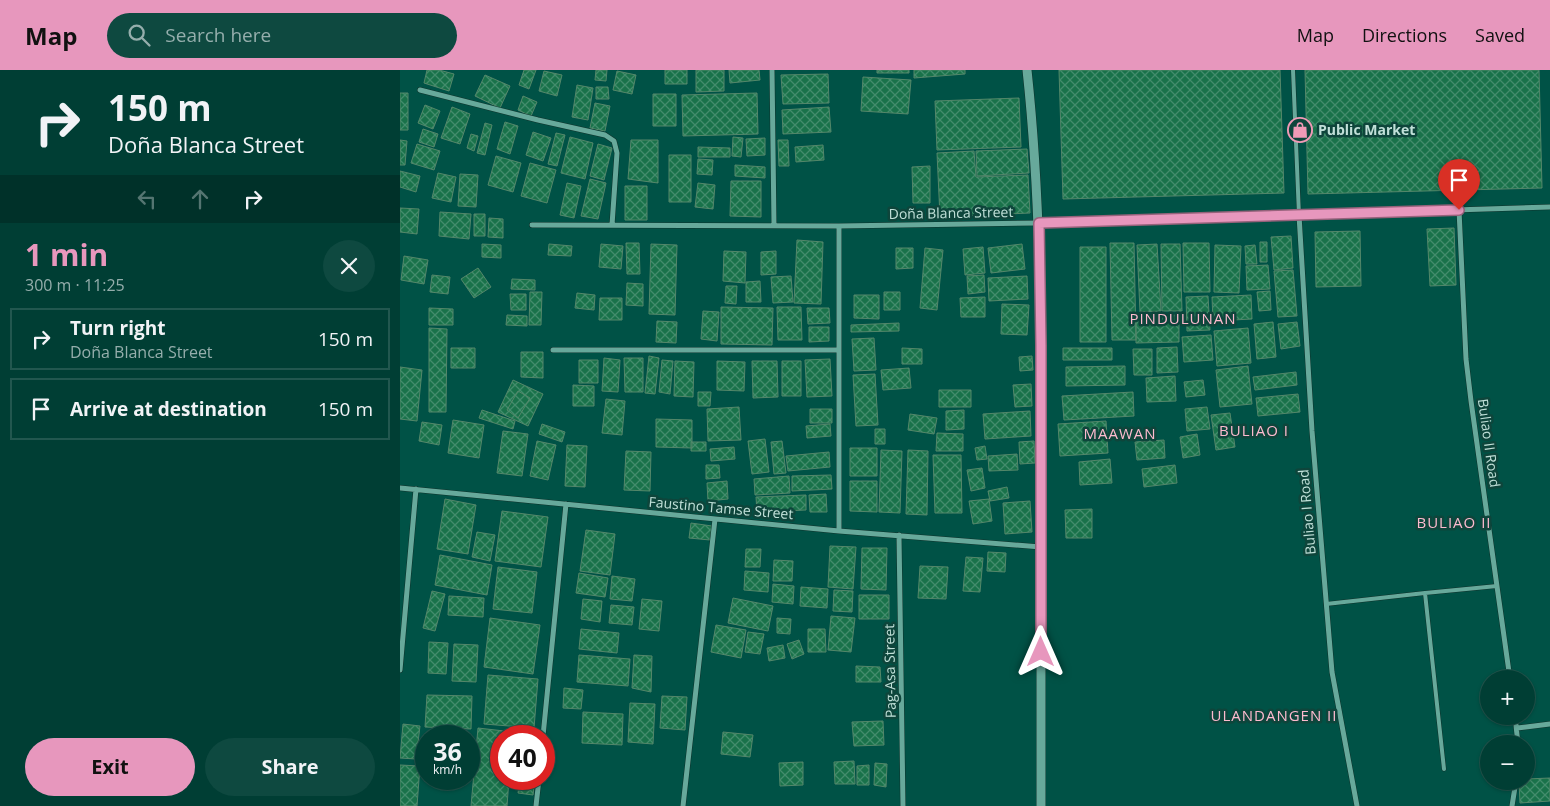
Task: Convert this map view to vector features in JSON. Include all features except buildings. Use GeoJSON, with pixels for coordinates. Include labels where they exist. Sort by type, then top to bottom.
{"type":"FeatureCollection","features":[{"type":"Feature","properties":{"kind":"street"},"geometry":{"type":"LineString","coordinates":[[772,70],[774,225]]}},
{"type":"Feature","properties":{"kind":"street"},"geometry":{"type":"LineString","coordinates":[[1027,70],[1036,160],[1039,223],[1041,345],[1041,806]]}},
{"type":"Feature","properties":{"kind":"street"},"geometry":{"type":"LineString","coordinates":[[420,90],[605,135],[614,141],[617,153],[612,225]]}},
{"type":"Feature","properties":{"kind":"street","name":"Doña Blanca Street"},"geometry":{"type":"LineString","coordinates":[[532,225],[839,226],[1039,223],[1550,207]]}},
{"type":"Feature","properties":{"kind":"street","name":"Buliao II Road"},"geometry":{"type":"LineString","coordinates":[[1459,210],[1466,359],[1509,670]]}},
{"type":"Feature","properties":{"kind":"street","name":"Buliao I Road"},"geometry":{"type":"LineString","coordinates":[[1299,215],[1312,431],[1332,672],[1357,806]]}},
{"type":"Feature","properties":{"kind":"street"},"geometry":{"type":"LineString","coordinates":[[839,226],[839,531]]}},
{"type":"Feature","properties":{"kind":"street"},"geometry":{"type":"LineString","coordinates":[[553,350],[839,350]]}},
{"type":"Feature","properties":{"kind":"street","name":"Faustino Tamse Street"},"geometry":{"type":"LineString","coordinates":[[400,488],[839,531],[1041,547]]}},
{"type":"Feature","properties":{"kind":"street"},"geometry":{"type":"LineString","coordinates":[[400,670],[416,489]]}},
{"type":"Feature","properties":{"kind":"street"},"geometry":{"type":"LineString","coordinates":[[544,725],[566,504]]}},
{"type":"Feature","properties":{"kind":"street"},"geometry":{"type":"LineString","coordinates":[[683,806],[715,519]]}},
{"type":"Feature","properties":{"kind":"street","name":"Pag-Asa Street"},"geometry":{"type":"LineString","coordinates":[[899,535],[903,806]]}},
{"type":"Feature","properties":{"kind":"street"},"geometry":{"type":"LineString","coordinates":[[1517,728],[1550,724]]}},
{"type":"Feature","properties":{"kind":"street"},"geometry":{"type":"LineString","coordinates":[[1516,725],[1517,735]]}},
{"type":"Feature","properties":{"kind":"street"},"geometry":{"type":"LineString","coordinates":[[536,806],[538,790]]}},
{"type":"Feature","properties":{"kind":"street"},"geometry":{"type":"LineString","coordinates":[[1512,806],[1515,790]]}},
{"type":"Feature","properties":{"kind":"lane"},"geometry":{"type":"LineString","coordinates":[[1293,70],[1299,215]]}},
{"type":"Feature","properties":{"kind":"lane"},"geometry":{"type":"LineString","coordinates":[[1326,604],[1497,586]]}},
{"type":"Feature","properties":{"kind":"lane"},"geometry":{"type":"LineString","coordinates":[[1425,593],[1444,769]]}},
{"type":"Feature","properties":{"kind":"place","name":"Public Market"},"geometry":{"type":"Point","coordinates":[1300,130]}},
{"type":"Feature","properties":{"kind":"district","name":"PINDULUNAN"},"geometry":{"type":"Point","coordinates":[1183,319]}},
{"type":"Feature","properties":{"kind":"district","name":"BULIAO I"},"geometry":{"type":"Point","coordinates":[1254,431]}},
{"type":"Feature","properties":{"kind":"district","name":"MAAWAN"},"geometry":{"type":"Point","coordinates":[1120,434]}},
{"type":"Feature","properties":{"kind":"district","name":"BULIAO II"},"geometry":{"type":"Point","coordinates":[1454,523]}},
{"type":"Feature","properties":{"kind":"district","name":"ULANDANGEN II"},"geometry":{"type":"Point","coordinates":[1274,716]}},
{"type":"Feature","properties":{"kind":"route"},"geometry":{"type":"LineString","coordinates":[[1041,652],[1039,223],[1459,210]]}}]}
